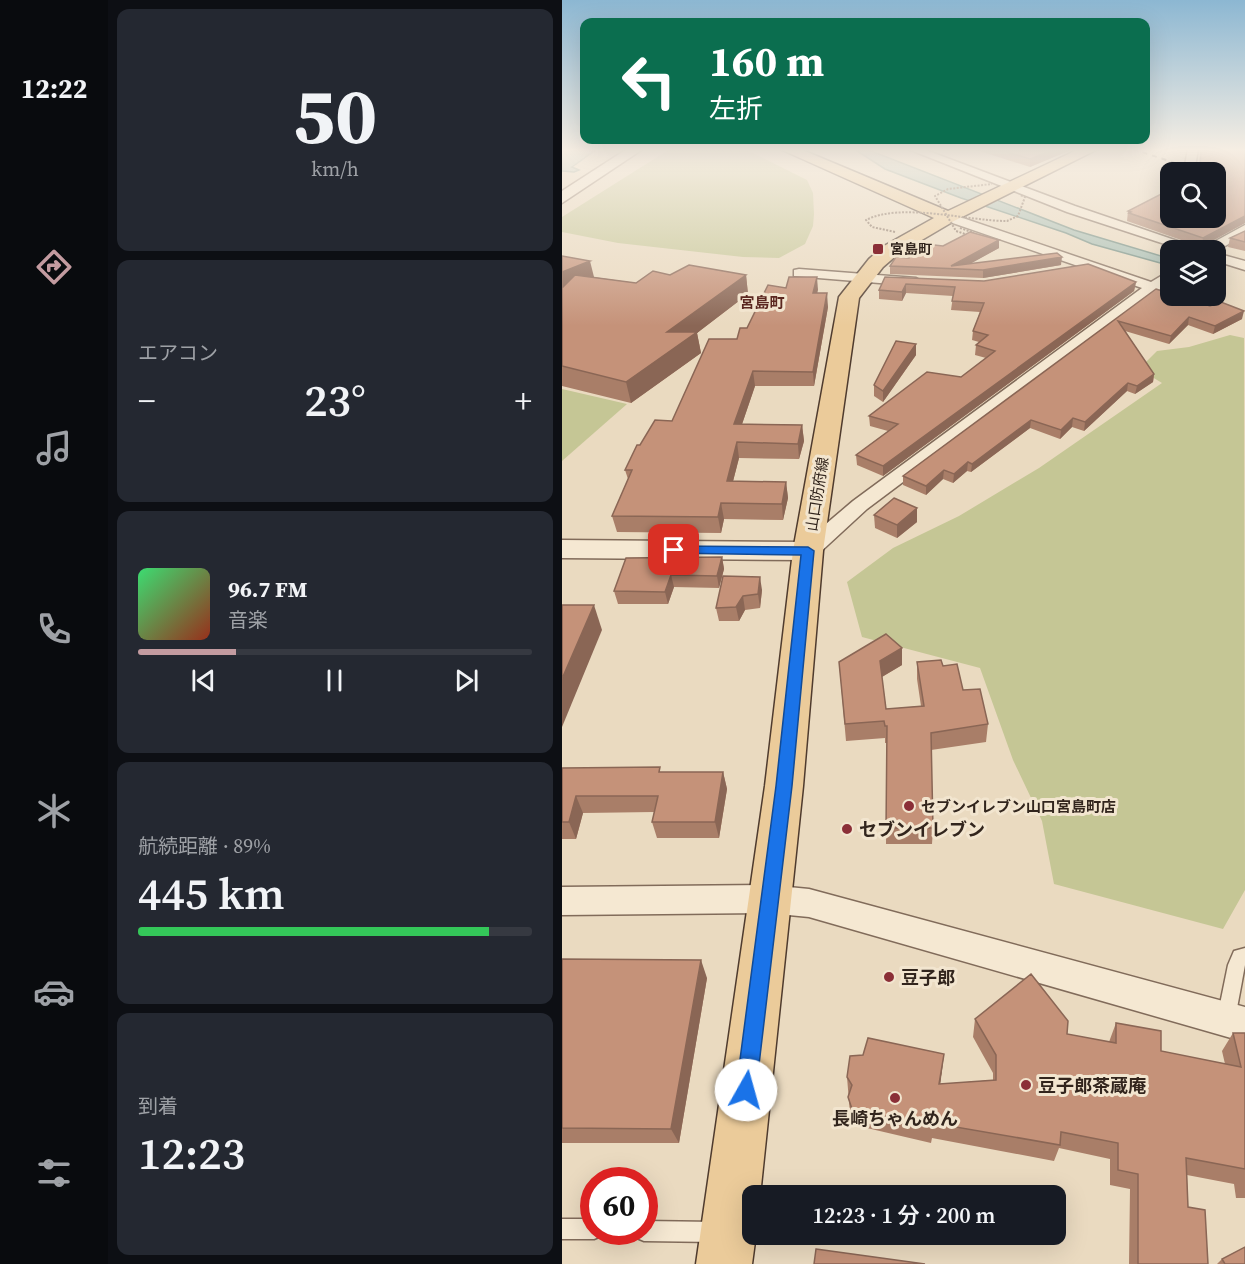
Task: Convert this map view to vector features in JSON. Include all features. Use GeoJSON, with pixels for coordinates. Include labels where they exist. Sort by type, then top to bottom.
{"type":"FeatureCollection","features":[{"type":"Feature","properties":{"kind":"main road"},"geometry":{"type":"LineString","coordinates":[[925,208],[963,224]]}},
{"type":"Feature","properties":{"kind":"main road","name":"山口防府線"},"geometry":{"type":"LineString","coordinates":[[727,1248],[768,900],[784,786],[808,551],[849,297],[891,250],[963,224],[984,208]]}},
{"type":"Feature","properties":{"kind":"street"},"geometry":{"type":"LineString","coordinates":[[1066,208],[1164,240]]}},
{"type":"Feature","properties":{"kind":"street"},"geometry":{"type":"LineString","coordinates":[[963,224],[1154,285]]}},
{"type":"Feature","properties":{"kind":"street"},"geometry":{"type":"LineString","coordinates":[[1225,240],[1244,229]]}},
{"type":"Feature","properties":{"kind":"street"},"geometry":{"type":"LineString","coordinates":[[1226,260],[1244,266]]}},
{"type":"Feature","properties":{"kind":"street"},"geometry":{"type":"LineString","coordinates":[[1063,273],[1088,265]]}},
{"type":"Feature","properties":{"kind":"street"},"geometry":{"type":"LineString","coordinates":[[799,273],[930,283]]}},
{"type":"Feature","properties":{"kind":"street"},"geometry":{"type":"LineString","coordinates":[[562,549],[808,551],[860,504],[1020,388],[1160,281]]}},
{"type":"Feature","properties":{"kind":"street"},"geometry":{"type":"LineString","coordinates":[[562,901],[768,900],[809,903],[1235,1023]]}},
{"type":"Feature","properties":{"kind":"lane"},"geometry":{"type":"LineString","coordinates":[[1235,1023],[1236,965],[1240,957],[1244,956]]}},
{"type":"Feature","properties":{"kind":"lane"},"geometry":{"type":"LineString","coordinates":[[562,1229],[580,1229]]}},
{"type":"Feature","properties":{"kind":"lane"},"geometry":{"type":"LineString","coordinates":[[658,1233],[727,1248]]}},
{"type":"Feature","properties":{"kind":"path"},"geometry":{"type":"LineString","coordinates":[[944,208],[963,224]]}},
{"type":"Feature","properties":{"kind":"path"},"geometry":{"type":"LineString","coordinates":[[895,232],[872,227],[866,220],[870,215],[887,212],[963,224],[1015,218],[1020,208]]}},
{"type":"Feature","properties":{"kind":"green space"},"geometry":{"type":"Polygon","coordinates":[[[576,208],[814,208],[814,214],[813,226],[805,244],[779,258],[743,257],[618,243],[562,232],[562,217],[576,208]]]}},
{"type":"Feature","properties":{"kind":"green space"},"geometry":{"type":"Polygon","coordinates":[[[1230,335],[1244,338],[1245,890],[1223,929],[1054,884],[1042,821],[1013,760],[980,668],[862,637],[847,582],[893,548],[959,516],[1039,468],[1162,383],[1139,369],[1157,351],[1189,347],[1230,335]]]}},
{"type":"Feature","properties":{"kind":"green space"},"geometry":{"type":"Polygon","coordinates":[[[562,389],[627,404],[562,461],[562,389]]]}},
{"type":"Feature","properties":{"kind":"shaded area"},"geometry":{"type":"Polygon","coordinates":[[[991,208],[1017,208],[1074,230],[1160,256],[1160,263],[1092,244],[991,208]]]}},
{"type":"Feature","properties":{"kind":"building"},"geometry":{"type":"Polygon","coordinates":[[[1134,208],[1160,208],[1160,223],[1129,213],[1131,212],[1128,211],[1134,208]]]}},
{"type":"Feature","properties":{"kind":"building"},"geometry":{"type":"Polygon","coordinates":[[[1226,208],[1245,208],[1245,216],[1226,226],[1226,208]]]}},
{"type":"Feature","properties":{"kind":"building"},"geometry":{"type":"Polygon","coordinates":[[[1173,228],[1222,228],[1203,238],[1173,228]]]}},
{"type":"Feature","properties":{"kind":"building"},"geometry":{"type":"Polygon","coordinates":[[[1245,231],[1245,242],[1230,238],[1245,231]]]}},
{"type":"Feature","properties":{"kind":"building"},"geometry":{"type":"Polygon","coordinates":[[[970,232],[999,240],[951,266],[1057,253],[1062,257],[983,270],[890,266],[896,257],[909,258],[917,243],[943,246],[970,232]]]}},
{"type":"Feature","properties":{"kind":"building"},"geometry":{"type":"Polygon","coordinates":[[[562,256],[590,261],[562,272],[562,256]]]}},
{"type":"Feature","properties":{"kind":"building"},"geometry":{"type":"Polygon","coordinates":[[[1088,264],[1136,282],[883,466],[856,455],[898,424],[869,416],[927,372],[961,377],[995,351],[976,345],[988,335],[973,331],[984,303],[952,301],[955,287],[906,284],[902,292],[879,290],[885,277],[984,281],[1088,264]]]}},
{"type":"Feature","properties":{"kind":"building"},"geometry":{"type":"Polygon","coordinates":[[[689,265],[746,275],[667,332],[697,332],[626,382],[562,366],[562,288],[575,275],[636,283],[653,271],[670,275],[689,265]]]}},
{"type":"Feature","properties":{"kind":"building"},"geometry":{"type":"Polygon","coordinates":[[[789,277],[817,277],[813,293],[827,293],[813,372],[753,371],[734,424],[802,425],[798,444],[737,442],[727,481],[786,482],[782,504],[721,503],[718,517],[612,516],[632,470],[625,470],[637,445],[640,445],[655,420],[672,421],[709,339],[737,339],[740,328],[747,328],[768,285],[786,288],[789,277]]]}},
{"type":"Feature","properties":{"kind":"building"},"geometry":{"type":"Polygon","coordinates":[[[1156,289],[1160,290],[1160,306],[1226,306],[1226,304],[1244,311],[1215,326],[1189,317],[1171,336],[1118,321],[1154,374],[1137,386],[1128,383],[1085,422],[1073,418],[1061,430],[1031,420],[972,464],[968,462],[954,474],[944,470],[926,486],[903,476],[1156,289]]]}},
{"type":"Feature","properties":{"kind":"building"},"geometry":{"type":"Polygon","coordinates":[[[896,341],[916,344],[883,391],[874,385],[896,341]]]}},
{"type":"Feature","properties":{"kind":"building"},"geometry":{"type":"Polygon","coordinates":[[[894,498],[917,508],[897,525],[874,515],[894,498]]]}},
{"type":"Feature","properties":{"kind":"building"},"geometry":{"type":"Polygon","coordinates":[[[722,557],[717,576],[671,575],[665,592],[614,591],[626,558],[722,557]]]}},
{"type":"Feature","properties":{"kind":"building"},"geometry":{"type":"Polygon","coordinates":[[[723,576],[760,577],[758,594],[743,596],[736,607],[716,608],[723,576]]]}},
{"type":"Feature","properties":{"kind":"building"},"geometry":{"type":"Polygon","coordinates":[[[562,605],[594,605],[562,679],[562,605]]]}},
{"type":"Feature","properties":{"kind":"building"},"geometry":{"type":"Polygon","coordinates":[[[886,634],[902,648],[880,661],[886,709],[924,706],[917,662],[941,660],[943,666],[957,664],[963,690],[980,689],[988,724],[931,733],[933,828],[886,828],[887,726],[884,721],[845,724],[839,662],[886,634]]]}},
{"type":"Feature","properties":{"kind":"building"},"geometry":{"type":"Polygon","coordinates":[[[660,767],[659,772],[723,772],[715,822],[652,822],[658,796],[576,796],[569,822],[562,822],[562,768],[660,767]]]}},
{"type":"Feature","properties":{"kind":"building"},"geometry":{"type":"Polygon","coordinates":[[[562,959],[701,960],[671,1129],[562,1128],[562,959]]]}},
{"type":"Feature","properties":{"kind":"building"},"geometry":{"type":"Polygon","coordinates":[[[1031,974],[1068,1021],[1067,1034],[1116,1043],[1116,1023],[1161,1031],[1161,1051],[1241,1067],[1233,1033],[1245,1033],[1245,1169],[1186,1158],[1188,1207],[1205,1210],[1208,1264],[1138,1264],[1138,1174],[1118,1170],[1118,1143],[1061,1132],[1060,1145],[933,1123],[932,1127],[852,1109],[848,1097],[852,1085],[847,1077],[850,1056],[863,1055],[868,1038],[944,1054],[939,1084],[996,1080],[996,1055],[975,1019],[1031,974]]]}},
{"type":"Feature","properties":{"kind":"building"},"geometry":{"type":"Polygon","coordinates":[[[1245,1247],[1245,1264],[1225,1264],[1222,1259],[1245,1247]]]}},
{"type":"Feature","properties":{"kind":"building"},"geometry":{"type":"Polygon","coordinates":[[[816,1249],[925,1264],[814,1264],[816,1249]]]}},
{"type":"Feature","properties":{"kind":"place","name":"宮島町"},"geometry":{"type":"Point","coordinates":[878,249]}},
{"type":"Feature","properties":{"kind":"place","name":"セブンイレブン山口宮島町店"},"geometry":{"type":"Point","coordinates":[909,806]}},
{"type":"Feature","properties":{"kind":"place","name":"セブンイレブン"},"geometry":{"type":"Point","coordinates":[847,829]}},
{"type":"Feature","properties":{"kind":"place","name":"豆子郎"},"geometry":{"type":"Point","coordinates":[889,977]}},
{"type":"Feature","properties":{"kind":"place","name":"豆子郎茶蔵庵"},"geometry":{"type":"Point","coordinates":[1026,1085]}},
{"type":"Feature","properties":{"kind":"place","name":"長崎ちゃんめん"},"geometry":{"type":"Point","coordinates":[895,1098]}},
{"type":"Feature","properties":{"kind":"district","name":"宮島町"},"geometry":{"type":"Point","coordinates":[762,302]}},
{"type":"Feature","properties":{"kind":"route"},"geometry":{"type":"LineString","coordinates":[[674,550],[808,551],[784,786],[746,1090]]}}]}
